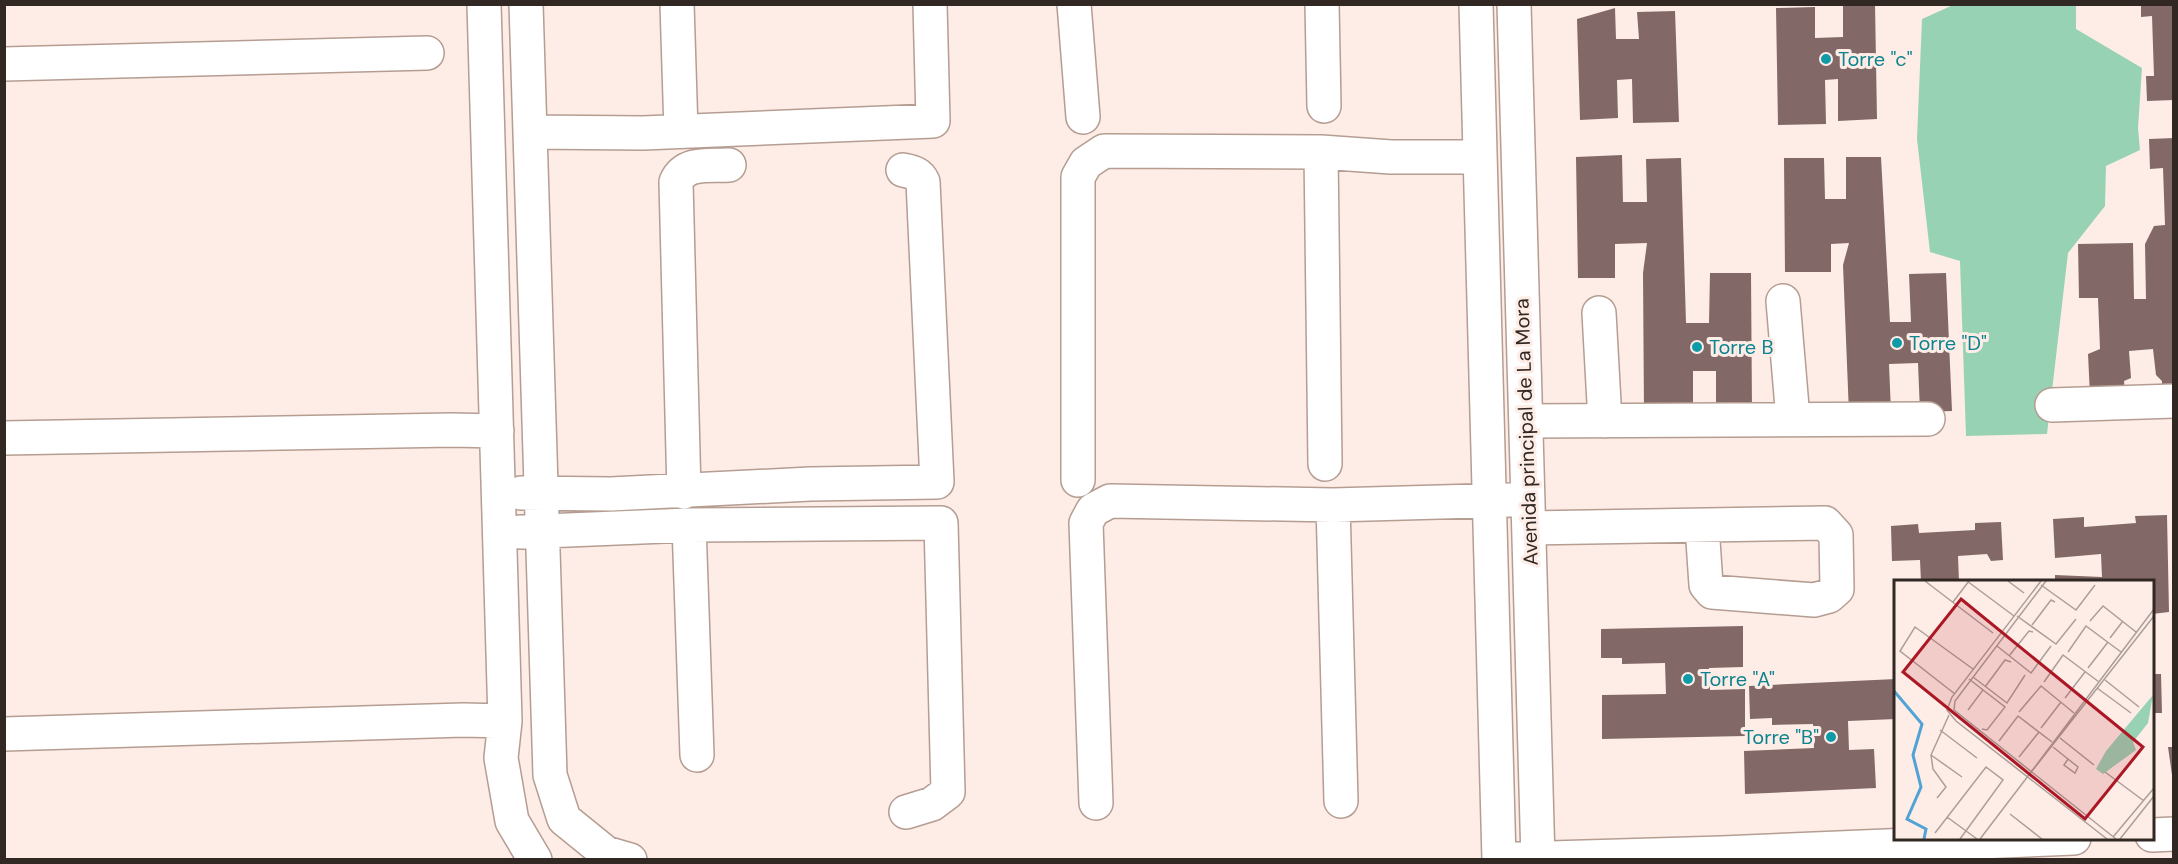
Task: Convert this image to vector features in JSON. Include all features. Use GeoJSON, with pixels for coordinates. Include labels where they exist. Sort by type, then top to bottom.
{"type":"FeatureCollection","features":[{"type":"Feature","properties":{"kind":"street"},"geometry":{"type":"LineString","coordinates":[[484,4],[505,721],[501,758],[512,821],[535,860]]}},
{"type":"Feature","properties":{"kind":"street"},"geometry":{"type":"LineString","coordinates":[[526,4],[550,776],[564,819],[613,857]]}},
{"type":"Feature","properties":{"kind":"street"},"geometry":{"type":"LineString","coordinates":[[677,4],[681,131]]}},
{"type":"Feature","properties":{"kind":"street"},"geometry":{"type":"LineString","coordinates":[[530,132],[643,133],[933,120],[930,4]]}},
{"type":"Feature","properties":{"kind":"street"},"geometry":{"type":"LineString","coordinates":[[1074,4],[1083,117]]}},
{"type":"Feature","properties":{"kind":"street"},"geometry":{"type":"LineString","coordinates":[[1322,4],[1324,106]]}},
{"type":"Feature","properties":{"kind":"street"},"geometry":{"type":"LineString","coordinates":[[1476,4],[1499,860]]}},
{"type":"Feature","properties":{"kind":"street","name":"Avenida principal de La Mora"},"geometry":{"type":"LineString","coordinates":[[1514,4],[1538,859]]}},
{"type":"Feature","properties":{"kind":"street"},"geometry":{"type":"LineString","coordinates":[[4,64],[427,53]]}},
{"type":"Feature","properties":{"kind":"street"},"geometry":{"type":"LineString","coordinates":[[1078,480],[1078,177],[1086,163],[1104,151],[1321,152],[1391,157],[1480,157]]}},
{"type":"Feature","properties":{"kind":"street"},"geometry":{"type":"LineString","coordinates":[[1321,152],[1325,464]]}},
{"type":"Feature","properties":{"kind":"street"},"geometry":{"type":"LineString","coordinates":[[684,492],[676,182],[679,175],[688,168],[729,165]]}},
{"type":"Feature","properties":{"kind":"street"},"geometry":{"type":"LineString","coordinates":[[498,494],[541,492],[611,494],[810,484],[937,482],[923,182],[915,172],[903,170]]}},
{"type":"Feature","properties":{"kind":"street"},"geometry":{"type":"LineString","coordinates":[[490,216],[533,213]]}},
{"type":"Feature","properties":{"kind":"street"},"geometry":{"type":"LineString","coordinates":[[1783,301],[1793,419]]}},
{"type":"Feature","properties":{"kind":"street"},"geometry":{"type":"LineString","coordinates":[[1599,314],[1605,421]]}},
{"type":"Feature","properties":{"kind":"street"},"geometry":{"type":"LineString","coordinates":[[2052,405],[2174,401]]}},
{"type":"Feature","properties":{"kind":"street"},"geometry":{"type":"LineString","coordinates":[[1526,421],[1928,419]]}},
{"type":"Feature","properties":{"kind":"street"},"geometry":{"type":"LineString","coordinates":[[4,438],[440,430],[497,431]]}},
{"type":"Feature","properties":{"kind":"street"},"geometry":{"type":"LineString","coordinates":[[1096,802],[1086,523],[1093,510],[1110,501],[1333,505],[1490,500],[1528,514],[1702,526]]}},
{"type":"Feature","properties":{"kind":"street"},"geometry":{"type":"LineString","coordinates":[[1333,505],[1341,801]]}},
{"type":"Feature","properties":{"kind":"street"},"geometry":{"type":"LineString","coordinates":[[500,532],[689,525],[941,523],[948,792],[932,804],[906,812]]}},
{"type":"Feature","properties":{"kind":"street"},"geometry":{"type":"LineString","coordinates":[[689,525],[698,755]]}},
{"type":"Feature","properties":{"kind":"street"},"geometry":{"type":"LineString","coordinates":[[4,734],[463,720],[505,721]]}},
{"type":"Feature","properties":{"kind":"street"},"geometry":{"type":"LineString","coordinates":[[2154,835],[2174,834]]}},
{"type":"Feature","properties":{"kind":"street"},"geometry":{"type":"LineString","coordinates":[[1488,860],[2027,840]]}},
{"type":"Feature","properties":{"kind":"green space"},"geometry":{"type":"Polygon","coordinates":[[[1953,5],[2076,5],[2076,29],[2142,68],[2138,128],[2140,150],[2106,166],[2105,206],[2068,253],[2047,434],[1966,436],[1960,261],[1930,252],[1917,139],[1922,19],[1953,5]]]}},
{"type":"Feature","properties":{"kind":"building","name":"Torre \"c\""},"geometry":{"type":"Polygon","coordinates":[[[1843,4],[1875,4],[1877,119],[1838,121],[1838,79],[1825,80],[1826,124],[1778,125],[1776,8],[1815,7],[1815,38],[1843,37],[1843,4]]]}},
{"type":"Feature","properties":{"kind":"building"},"geometry":{"type":"Polygon","coordinates":[[[2141,4],[2174,4],[2174,100],[2147,101],[2146,76],[2154,76],[2152,16],[2141,17],[2141,4]]]}},
{"type":"Feature","properties":{"kind":"building"},"geometry":{"type":"Polygon","coordinates":[[[1615,8],[1616,39],[1639,39],[1637,12],[1675,11],[1679,122],[1633,123],[1632,79],[1617,80],[1618,118],[1580,120],[1577,19],[1615,8]]]}},
{"type":"Feature","properties":{"kind":"building"},"geometry":{"type":"Polygon","coordinates":[[[2174,138],[2174,399],[2162,399],[2162,381],[2156,375],[2153,349],[2129,351],[2131,378],[2124,381],[2125,393],[2090,395],[2088,354],[2100,349],[2098,298],[2079,298],[2078,244],[2133,243],[2134,299],[2146,299],[2145,244],[2154,226],[2165,225],[2163,168],[2150,169],[2149,139],[2174,138]]]}},
{"type":"Feature","properties":{"kind":"building"},"geometry":{"type":"Polygon","coordinates":[[[1622,155],[1623,202],[1647,202],[1646,159],[1681,158],[1686,323],[1709,323],[1710,273],[1751,273],[1752,412],[1716,413],[1716,371],[1693,371],[1693,414],[1644,414],[1643,273],[1647,243],[1615,244],[1615,278],[1578,278],[1576,157],[1622,155]]]}},
{"type":"Feature","properties":{"kind":"building"},"geometry":{"type":"Polygon","coordinates":[[[1846,157],[1881,157],[1890,322],[1911,322],[1909,274],[1946,273],[1952,411],[1920,412],[1918,363],[1889,364],[1891,412],[1849,414],[1843,265],[1849,243],[1831,244],[1831,272],[1785,272],[1784,158],[1824,158],[1825,199],[1846,199],[1846,157]]]}},
{"type":"Feature","properties":{"kind":"building"},"geometry":{"type":"Polygon","coordinates":[[[2167,515],[2169,612],[2154,614],[2154,580],[2055,580],[2055,575],[2102,577],[2101,554],[2055,558],[2053,519],[2084,517],[2084,527],[2136,523],[2135,516],[2167,515]]]}},
{"type":"Feature","properties":{"kind":"building"},"geometry":{"type":"Polygon","coordinates":[[[2001,522],[2003,560],[1991,561],[1987,554],[1958,556],[1959,580],[1921,580],[1920,560],[1892,561],[1891,526],[1918,524],[1919,533],[1975,530],[1975,523],[2001,522]]]}},
{"type":"Feature","properties":{"kind":"building","name":"Torre \"A\""},"geometry":{"type":"Polygon","coordinates":[[[1743,626],[1743,667],[1709,668],[1710,690],[1745,689],[1745,736],[1602,739],[1602,695],[1666,694],[1665,663],[1622,664],[1622,658],[1601,658],[1601,629],[1743,626]]]}},
{"type":"Feature","properties":{"kind":"building"},"geometry":{"type":"Polygon","coordinates":[[[2154,674],[2161,674],[2162,713],[2154,713],[2154,674]]]}},
{"type":"Feature","properties":{"kind":"building","name":"Torre \"B\""},"geometry":{"type":"Polygon","coordinates":[[[1894,679],[1894,719],[1848,721],[1849,750],[1874,749],[1876,788],[1745,794],[1744,751],[1814,748],[1813,724],[1772,725],[1772,718],[1750,719],[1749,686],[1894,679]]]}},
{"type":"Feature","properties":{"kind":"building"},"geometry":{"type":"Polygon","coordinates":[[[2168,747],[2174,747],[2174,775],[2172,775],[2168,747]]]}},
{"type":"Feature","properties":{"kind":"place","name":"Torre \"c\""},"geometry":{"type":"Point","coordinates":[1826,59]}},
{"type":"Feature","properties":{"kind":"place","name":"Torre \"D\""},"geometry":{"type":"Point","coordinates":[1897,343]}},
{"type":"Feature","properties":{"kind":"place","name":"Torre B"},"geometry":{"type":"Point","coordinates":[1697,347]}},
{"type":"Feature","properties":{"kind":"place","name":"Torre \"A\""},"geometry":{"type":"Point","coordinates":[1688,679]}},
{"type":"Feature","properties":{"kind":"place","name":"Torre \"B\""},"geometry":{"type":"Point","coordinates":[1831,737]}}]}
